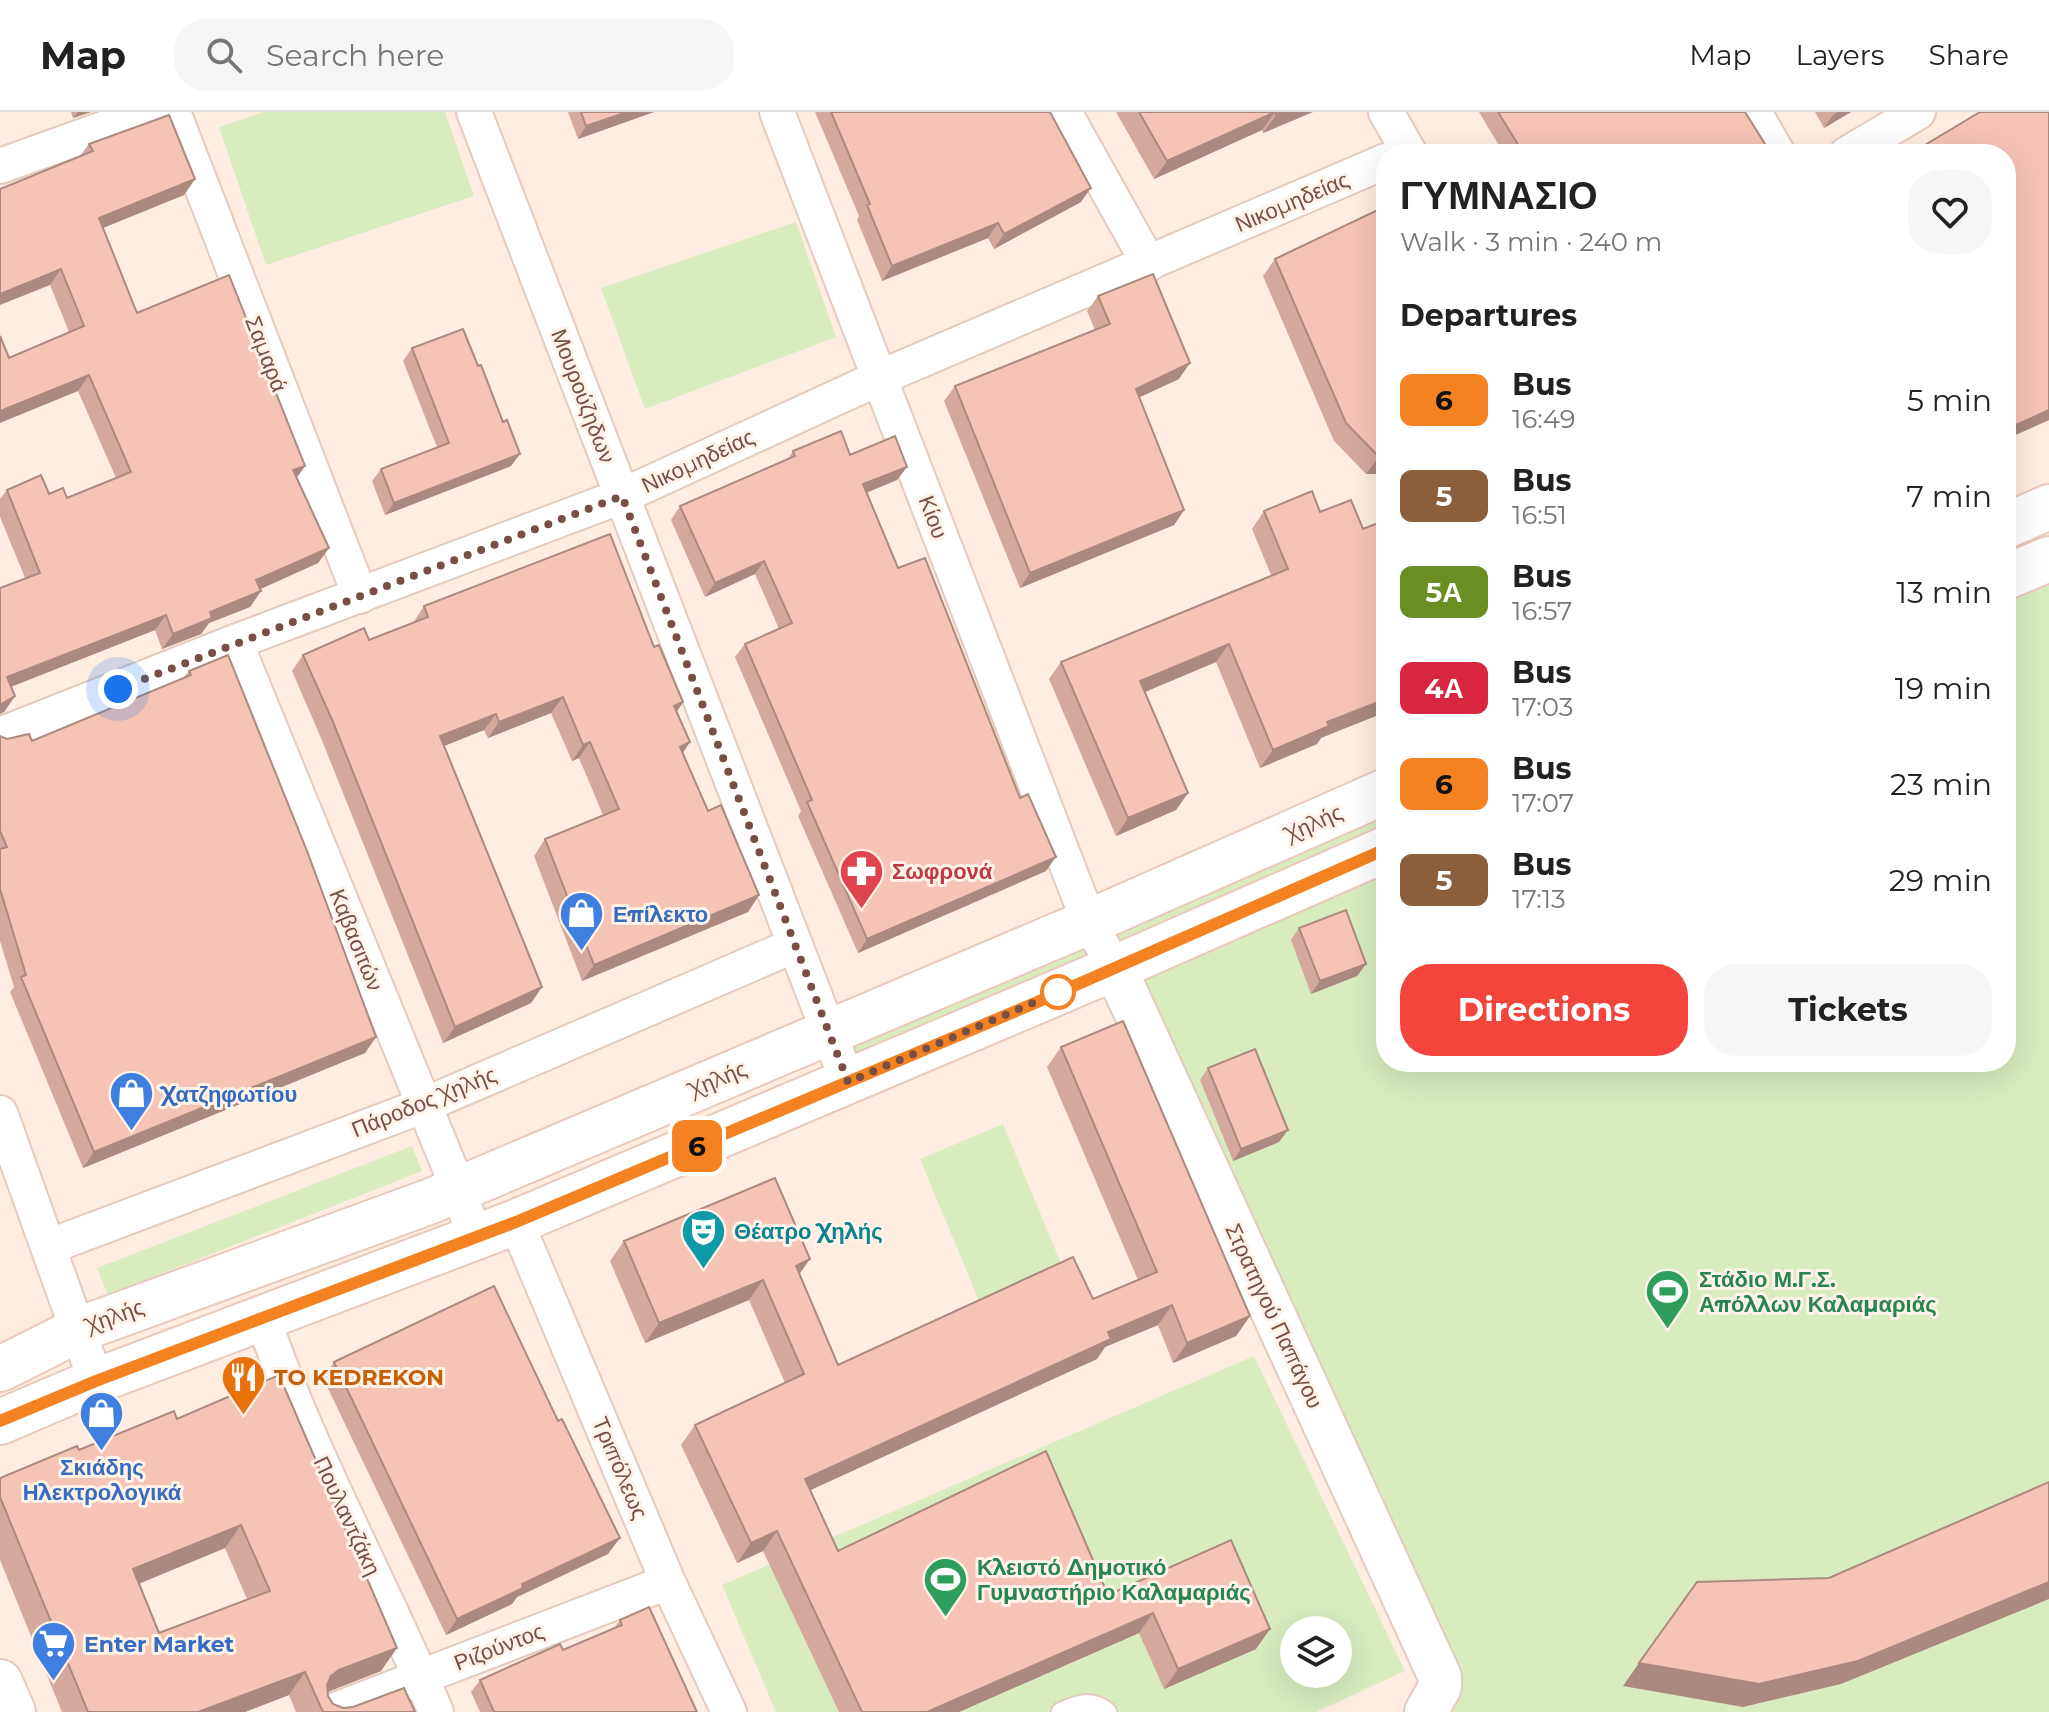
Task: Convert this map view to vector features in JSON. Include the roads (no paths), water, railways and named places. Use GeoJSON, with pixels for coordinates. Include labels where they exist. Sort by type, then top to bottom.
{"type":"FeatureCollection","features":[{"type":"Feature","properties":{"kind":"main road"},"geometry":{"type":"LineString","coordinates":[[2016,522],[2049,507]]}},
{"type":"Feature","properties":{"kind":"main road","name":"Χηλής"},"geometry":{"type":"LineString","coordinates":[[0,1369],[78,1330],[431,1201],[1089,922],[1376,795]]}},
{"type":"Feature","properties":{"kind":"main road"},"geometry":{"type":"LineString","coordinates":[[0,1422],[96,1381],[516,1222],[1115,968],[1376,853]]}},
{"type":"Feature","properties":{"kind":"main road"},"geometry":{"type":"LineString","coordinates":[[0,1682],[13,1712]]}},
{"type":"Feature","properties":{"kind":"street"},"geometry":{"type":"LineString","coordinates":[[0,166],[150,112]]}},
{"type":"Feature","properties":{"kind":"street","name":"Σαμαρά"},"geometry":{"type":"LineString","coordinates":[[173,112],[360,596]]}},
{"type":"Feature","properties":{"kind":"street","name":"Μουρούζηδων"},"geometry":{"type":"LineString","coordinates":[[474,112],[848,1082]]}},
{"type":"Feature","properties":{"kind":"street","name":"Κίου"},"geometry":{"type":"LineString","coordinates":[[777,112],[1089,922]]}},
{"type":"Feature","properties":{"kind":"street"},"geometry":{"type":"LineString","coordinates":[[1064,112],[1149,264]]}},
{"type":"Feature","properties":{"kind":"street"},"geometry":{"type":"LineString","coordinates":[[1386,112],[1398,144]]}},
{"type":"Feature","properties":{"kind":"street"},"geometry":{"type":"LineString","coordinates":[[1754,112],[1772,144]]}},
{"type":"Feature","properties":{"kind":"street"},"geometry":{"type":"LineString","coordinates":[[1864,144],[1918,112]]}},
{"type":"Feature","properties":{"kind":"street","name":"Νικομηδείας"},"geometry":{"type":"LineString","coordinates":[[0,735],[235,642],[622,496],[879,378],[1376,166]]}},
{"type":"Feature","properties":{"kind":"street","name":"Καβασιτών"},"geometry":{"type":"LineString","coordinates":[[235,642],[458,1188],[475,1238]]}},
{"type":"Feature","properties":{"kind":"street","name":"Στρατηγού Παπάγου"},"geometry":{"type":"LineString","coordinates":[[1089,922],[1115,968],[1440,1677],[1440,1687],[1426,1712]]}},
{"type":"Feature","properties":{"kind":"street","name":"Πάροδος Χηλής"},"geometry":{"type":"LineString","coordinates":[[48,1247],[422,1106],[795,945]]}},
{"type":"Feature","properties":{"kind":"street"},"geometry":{"type":"LineString","coordinates":[[0,1113],[96,1381]]}},
{"type":"Feature","properties":{"kind":"street","name":"Τριπόλεως"},"geometry":{"type":"LineString","coordinates":[[516,1222],[668,1582],[729,1712]]}},
{"type":"Feature","properties":{"kind":"street","name":"Πουλαντζάκη"},"geometry":{"type":"LineString","coordinates":[[263,1319],[328,1475],[436,1712]]}},
{"type":"Feature","properties":{"kind":"street","name":"Ριζούντος"},"geometry":{"type":"LineString","coordinates":[[330,1712],[668,1582]]}},
{"type":"Feature","properties":{"kind":"lane"},"geometry":{"type":"LineString","coordinates":[[1061,1712],[1077,1704],[1096,1703],[1107,1712]]}},
{"type":"Feature","properties":{"kind":"place","name":"Σωφρονά"},"geometry":{"type":"Point","coordinates":[861,910]}},
{"type":"Feature","properties":{"kind":"place","name":"Επίλεκτο"},"geometry":{"type":"Point","coordinates":[582,953]}},
{"type":"Feature","properties":{"kind":"place","name":"Χατζηφωτίου"},"geometry":{"type":"Point","coordinates":[131,1133]}},
{"type":"Feature","properties":{"kind":"place","name":"Θέατρο Χηλής"},"geometry":{"type":"Point","coordinates":[703,1270]}},
{"type":"Feature","properties":{"kind":"place","name":"Στάδιο Μ.Γ.Σ. Απόλλων Καλαμαριάς"},"geometry":{"type":"Point","coordinates":[1668,1331]}},
{"type":"Feature","properties":{"kind":"place","name":"TO KEDREKON"},"geometry":{"type":"Point","coordinates":[243,1416]}},
{"type":"Feature","properties":{"kind":"place","name":"Σκιάδης Ηλεκτρολογικά"},"geometry":{"type":"Point","coordinates":[102,1453]}},
{"type":"Feature","properties":{"kind":"place","name":"Κλειστό Δημοτικό Γυμναστήριο Καλαμαριάς"},"geometry":{"type":"Point","coordinates":[946,1619]}},
{"type":"Feature","properties":{"kind":"place","name":"Enter Market"},"geometry":{"type":"Point","coordinates":[53,1683]}}]}
